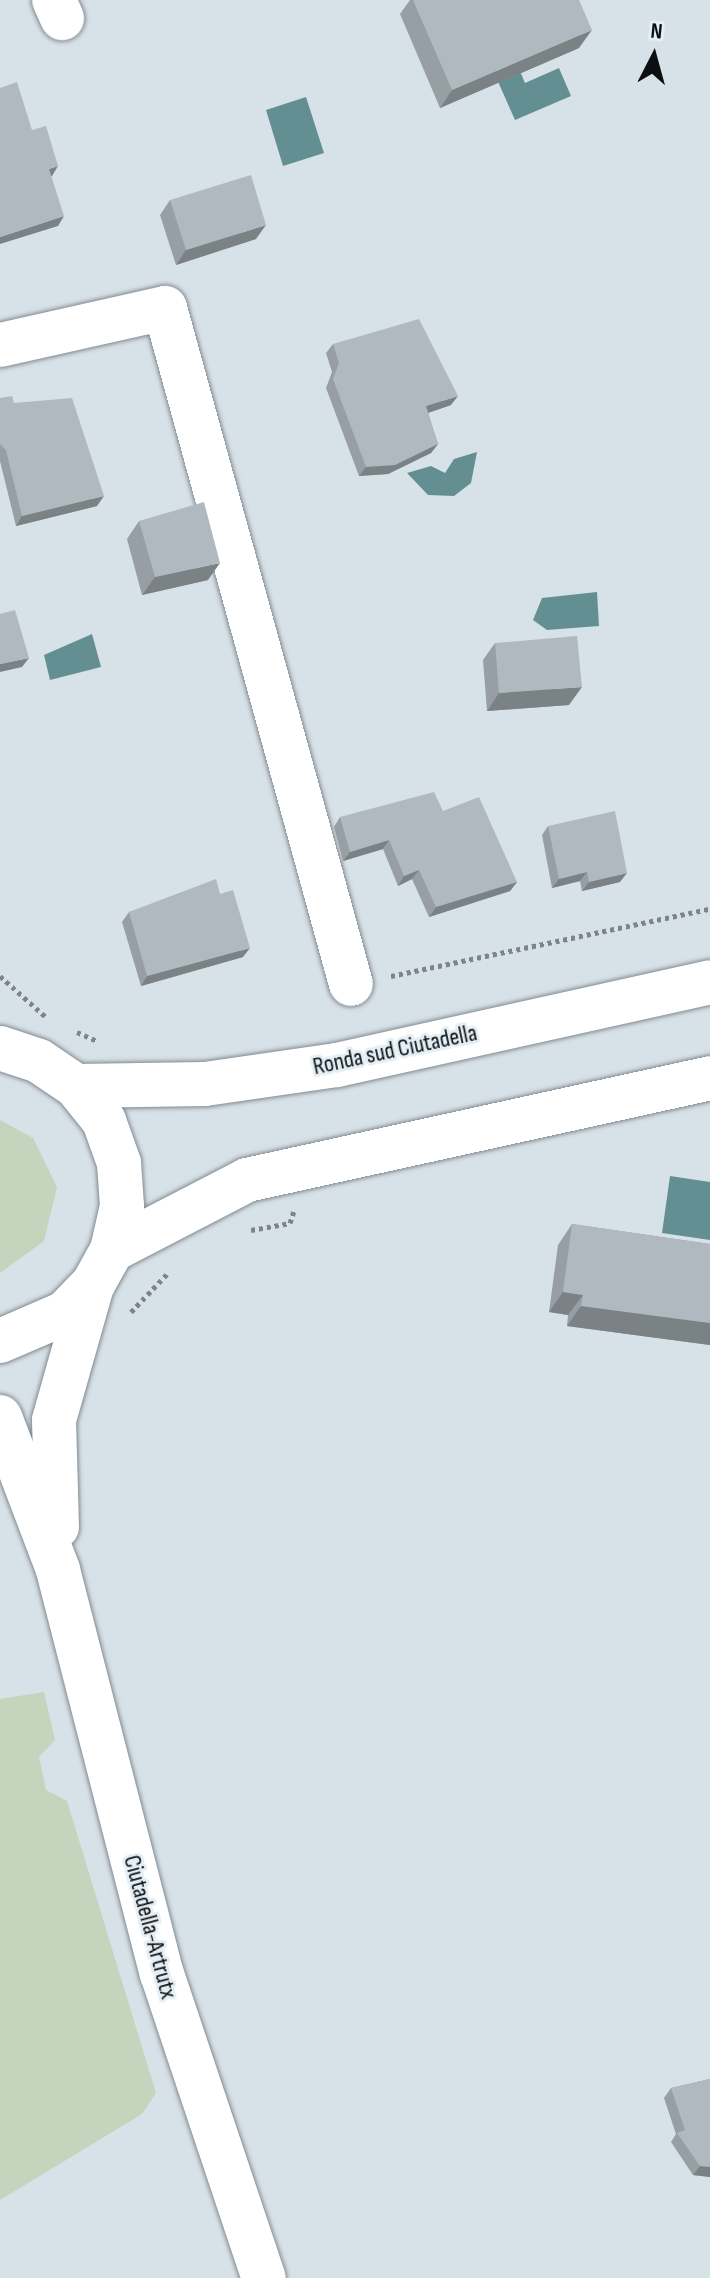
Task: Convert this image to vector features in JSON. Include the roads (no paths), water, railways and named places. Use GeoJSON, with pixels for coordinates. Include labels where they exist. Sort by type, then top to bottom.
{"type":"FeatureCollection","features":[{"type":"Feature","properties":{"kind":"main road"},"geometry":{"type":"LineString","coordinates":[[0,345],[165,308],[351,984]]}},
{"type":"Feature","properties":{"kind":"main road","name":"Ronda sud Ciutadella"},"geometry":{"type":"LineString","coordinates":[[76,1086],[205,1084],[337,1065],[710,982]]}},
{"type":"Feature","properties":{"kind":"main road"},"geometry":{"type":"LineString","coordinates":[[7,1044],[76,1086]]}},
{"type":"Feature","properties":{"kind":"main road"},"geometry":{"type":"LineString","coordinates":[[0,1341],[65,1313],[103,1267],[247,1180],[710,1078]]}},
{"type":"Feature","properties":{"kind":"main road","name":"Ciutadella-Artrutx"},"geometry":{"type":"LineString","coordinates":[[58,1570],[54,1420],[122,1206],[119,1163],[104,1121],[76,1086]]}},
{"type":"Feature","properties":{"kind":"main road","name":"Ciutadella-Artrutx"},"geometry":{"type":"LineString","coordinates":[[0,1417],[58,1570],[162,1974],[264,2278]]}},
{"type":"Feature","properties":{"kind":"water"},"geometry":{"type":"Polygon","coordinates":[[[514,57],[525,83],[559,68],[571,96],[515,120],[492,68],[514,57]]]}},
{"type":"Feature","properties":{"kind":"water"},"geometry":{"type":"Polygon","coordinates":[[[306,97],[324,153],[283,166],[266,110],[306,97]]]}},
{"type":"Feature","properties":{"kind":"water"},"geometry":{"type":"Polygon","coordinates":[[[477,452],[471,483],[454,496],[428,495],[407,473],[431,466],[445,473],[454,459],[477,452]]]}},
{"type":"Feature","properties":{"kind":"water"},"geometry":{"type":"Polygon","coordinates":[[[597,592],[599,626],[547,630],[533,620],[542,598],[597,592]]]}},
{"type":"Feature","properties":{"kind":"water"},"geometry":{"type":"Polygon","coordinates":[[[92,634],[101,667],[50,680],[44,655],[92,634]]]}},
{"type":"Feature","properties":{"kind":"water"},"geometry":{"type":"Polygon","coordinates":[[[670,1176],[710,1182],[710,1240],[662,1233],[670,1176]]]}}]}
